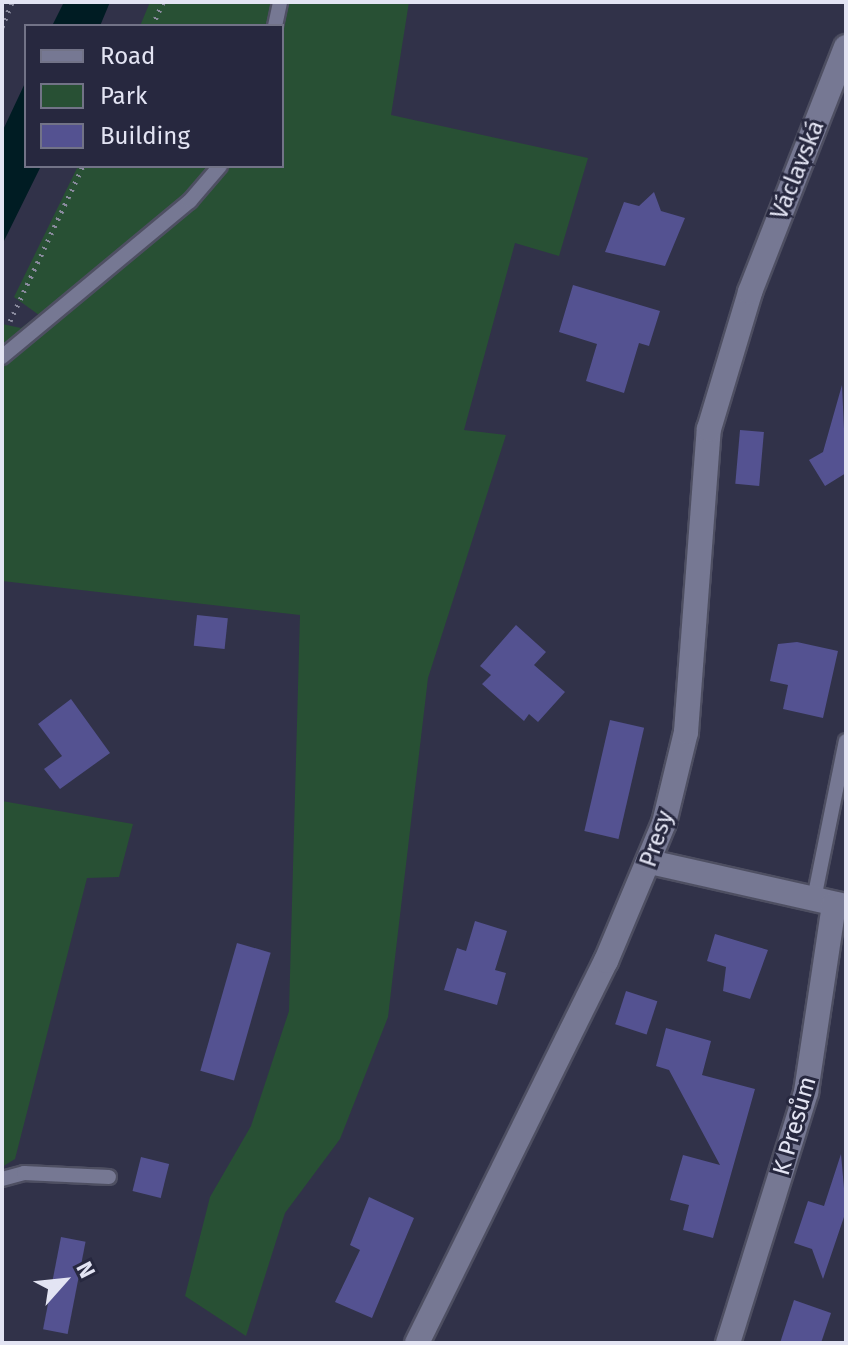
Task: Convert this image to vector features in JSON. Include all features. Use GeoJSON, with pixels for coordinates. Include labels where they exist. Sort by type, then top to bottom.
{"type":"FeatureCollection","features":[{"type":"Feature","properties":{"kind":"street","name":"Václavská"},"geometry":{"type":"LineString","coordinates":[[750,292],[846,47]]}},
{"type":"Feature","properties":{"kind":"street","name":"Presy"},"geometry":{"type":"LineString","coordinates":[[417,1343],[650,862],[686,732],[702,471],[750,292]]}},
{"type":"Feature","properties":{"kind":"street"},"geometry":{"type":"LineString","coordinates":[[650,862],[832,903]]}},
{"type":"Feature","properties":{"kind":"street","name":"K Presům"},"geometry":{"type":"LineString","coordinates":[[728,1343],[806,1092],[832,903]]}},
{"type":"Feature","properties":{"kind":"lane"},"geometry":{"type":"LineString","coordinates":[[275,24],[280,2]]}},
{"type":"Feature","properties":{"kind":"lane"},"geometry":{"type":"LineString","coordinates":[[2,357],[190,201],[218,168]]}},
{"type":"Feature","properties":{"kind":"lane","name":"K Presům"},"geometry":{"type":"LineString","coordinates":[[832,903],[846,741]]}},
{"type":"Feature","properties":{"kind":"lane"},"geometry":{"type":"LineString","coordinates":[[2,1179],[109,1177]]}},
{"type":"Feature","properties":{"kind":"path"},"geometry":{"type":"LineString","coordinates":[[2,27],[12,2]]}},
{"type":"Feature","properties":{"kind":"path"},"geometry":{"type":"LineString","coordinates":[[153,24],[163,2]]}},
{"type":"Feature","properties":{"kind":"path"},"geometry":{"type":"LineString","coordinates":[[7,331],[82,168]]}},
{"type":"Feature","properties":{"kind":"green space"},"geometry":{"type":"Polygon","coordinates":[[[150,2],[409,2],[391,115],[588,158],[559,256],[515,243],[464,430],[506,435],[428,678],[388,1017],[340,1139],[285,1213],[246,1336],[185,1296],[210,1197],[251,1126],[289,1011],[300,615],[2,581],[2,324],[21,328],[39,315],[14,297],[77,168],[284,168],[284,24],[141,24],[150,2]]]}},
{"type":"Feature","properties":{"kind":"green space"},"geometry":{"type":"Polygon","coordinates":[[[2,801],[133,824],[119,877],[87,878],[15,1159],[2,1167],[2,801]]]}},
{"type":"Feature","properties":{"kind":"water"},"geometry":{"type":"Polygon","coordinates":[[[64,2],[110,2],[101,24],[53,24],[64,2]]]}},
{"type":"Feature","properties":{"kind":"water"},"geometry":{"type":"Polygon","coordinates":[[[24,85],[24,168],[40,168],[2,245],[2,132],[24,85]]]}},
{"type":"Feature","properties":{"kind":"building"},"geometry":{"type":"Polygon","coordinates":[[[654,192],[661,211],[685,218],[665,266],[605,252],[624,202],[639,206],[654,192]]]}},
{"type":"Feature","properties":{"kind":"building"},"geometry":{"type":"Polygon","coordinates":[[[573,285],[660,311],[649,346],[639,343],[624,393],[586,381],[597,344],[559,332],[573,285]]]}},
{"type":"Feature","properties":{"kind":"building"},"geometry":{"type":"Polygon","coordinates":[[[842,385],[846,473],[825,486],[809,460],[823,452],[842,385]]]}},
{"type":"Feature","properties":{"kind":"building"},"geometry":{"type":"Polygon","coordinates":[[[740,430],[764,432],[759,486],[735,484],[740,430]]]}},
{"type":"Feature","properties":{"kind":"building"},"geometry":{"type":"Polygon","coordinates":[[[197,615],[228,618],[225,649],[194,646],[197,615]]]}},
{"type":"Feature","properties":{"kind":"building"},"geometry":{"type":"Polygon","coordinates":[[[516,625],[546,652],[534,665],[565,692],[538,722],[529,714],[524,721],[482,684],[491,675],[480,666],[516,625]]]}},
{"type":"Feature","properties":{"kind":"building"},"geometry":{"type":"Polygon","coordinates":[[[797,642],[838,651],[823,718],[783,709],[788,685],[770,681],[778,644],[797,642]]]}},
{"type":"Feature","properties":{"kind":"building"},"geometry":{"type":"Polygon","coordinates":[[[71,699],[110,753],[60,789],[44,769],[62,756],[38,724],[71,699]]]}},
{"type":"Feature","properties":{"kind":"building"},"geometry":{"type":"Polygon","coordinates":[[[610,720],[644,728],[618,839],[584,831],[610,720]]]}},
{"type":"Feature","properties":{"kind":"building"},"geometry":{"type":"Polygon","coordinates":[[[475,921],[507,931],[495,970],[506,973],[497,1005],[444,990],[457,948],[466,951],[475,921]]]}},
{"type":"Feature","properties":{"kind":"building"},"geometry":{"type":"Polygon","coordinates":[[[715,934],[768,950],[750,999],[723,991],[726,967],[707,961],[715,934]]]}},
{"type":"Feature","properties":{"kind":"building"},"geometry":{"type":"Polygon","coordinates":[[[237,943],[271,953],[234,1080],[200,1071],[237,943]]]}},
{"type":"Feature","properties":{"kind":"building"},"geometry":{"type":"Polygon","coordinates":[[[626,991],[657,1001],[647,1034],[615,1024],[626,991]]]}},
{"type":"Feature","properties":{"kind":"building"},"geometry":{"type":"Polygon","coordinates":[[[666,1028],[711,1041],[702,1075],[755,1089],[713,1238],[683,1230],[689,1205],[670,1200],[683,1155],[720,1165],[669,1070],[656,1066],[666,1028]]]}},
{"type":"Feature","properties":{"kind":"building"},"geometry":{"type":"Polygon","coordinates":[[[841,1154],[846,1211],[823,1279],[812,1249],[794,1243],[808,1201],[824,1206],[841,1154]]]}},
{"type":"Feature","properties":{"kind":"building"},"geometry":{"type":"Polygon","coordinates":[[[141,1157],[169,1164],[161,1198],[133,1191],[141,1157]]]}},
{"type":"Feature","properties":{"kind":"building"},"geometry":{"type":"Polygon","coordinates":[[[369,1197],[414,1218],[372,1318],[335,1302],[360,1250],[350,1245],[369,1197]]]}},
{"type":"Feature","properties":{"kind":"building"},"geometry":{"type":"Polygon","coordinates":[[[61,1237],[86,1242],[68,1334],[43,1329],[61,1237]]]}},
{"type":"Feature","properties":{"kind":"building"},"geometry":{"type":"Polygon","coordinates":[[[794,1300],[831,1313],[821,1343],[780,1343],[794,1300]]]}}]}
